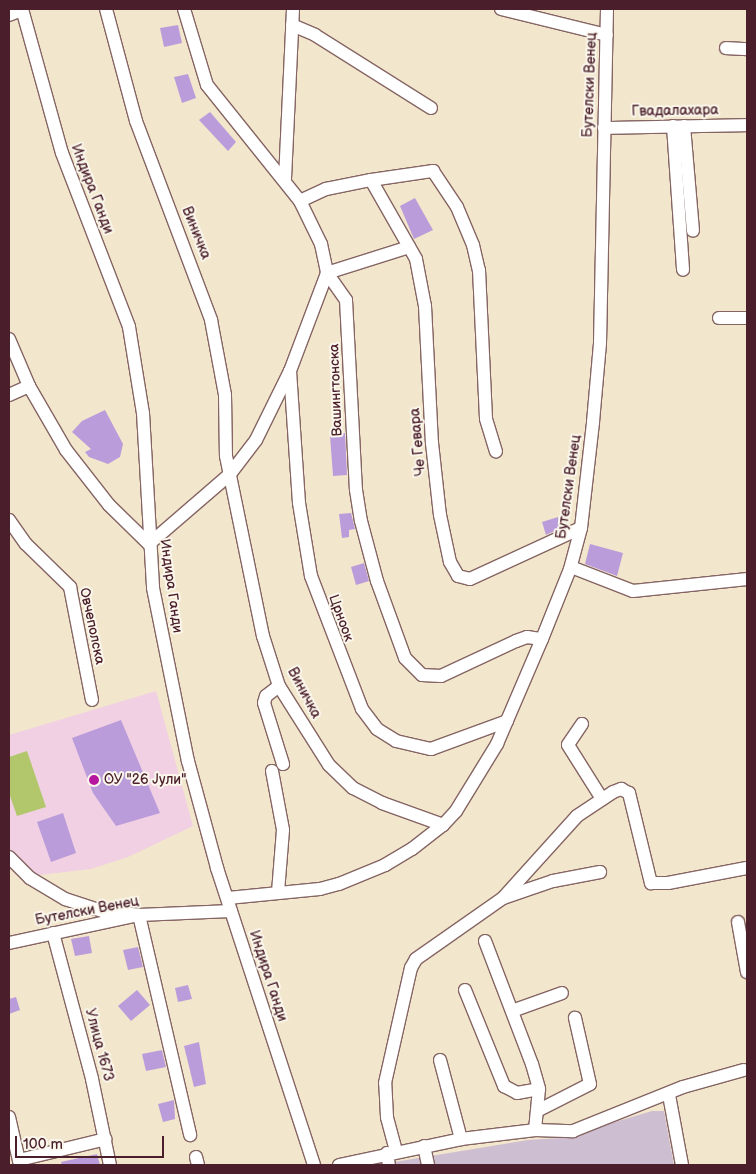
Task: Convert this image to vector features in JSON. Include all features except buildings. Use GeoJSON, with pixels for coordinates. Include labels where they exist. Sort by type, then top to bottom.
{"type":"FeatureCollection","features":[{"type":"Feature","properties":{"kind":"street"},"geometry":{"type":"LineString","coordinates":[[9,15],[22,9]]}},
{"type":"Feature","properties":{"kind":"street","name":"Индира Ганди"},"geometry":{"type":"LineString","coordinates":[[22,9],[62,153],[122,302],[131,335],[143,413],[153,588],[188,761],[232,912],[314,1165]]}},
{"type":"Feature","properties":{"kind":"street","name":"Виничка"},"geometry":{"type":"LineString","coordinates":[[106,9],[136,121],[212,320],[225,395],[226,456],[264,636],[279,686],[329,766],[353,788],[382,803],[443,825]]}},
{"type":"Feature","properties":{"kind":"street","name":"Вашингтонска"},"geometry":{"type":"LineString","coordinates":[[184,9],[207,85],[285,179],[300,202],[321,244],[327,274],[342,292],[348,311],[356,490],[361,521],[376,581],[405,658],[422,675],[440,676],[527,637],[542,639]]}},
{"type":"Feature","properties":{"kind":"street"},"geometry":{"type":"LineString","coordinates":[[285,179],[293,9]]}},
{"type":"Feature","properties":{"kind":"street"},"geometry":{"type":"LineString","coordinates":[[501,9],[607,35]]}},
{"type":"Feature","properties":{"kind":"street","name":"Бутелски Венец"},"geometry":{"type":"LineString","coordinates":[[228,898],[320,889],[357,878],[412,849],[443,825],[480,776],[542,639],[571,567],[581,528],[600,343],[607,9]]}},
{"type":"Feature","properties":{"kind":"street"},"geometry":{"type":"LineString","coordinates":[[292,25],[315,34],[431,108]]}},
{"type":"Feature","properties":{"kind":"street"},"geometry":{"type":"LineString","coordinates":[[726,48],[747,49]]}},
{"type":"Feature","properties":{"kind":"street","name":"Гвадалахара"},"geometry":{"type":"LineString","coordinates":[[604,128],[747,125]]}},
{"type":"Feature","properties":{"kind":"street"},"geometry":{"type":"LineString","coordinates":[[678,126],[693,231]]}},
{"type":"Feature","properties":{"kind":"street"},"geometry":{"type":"LineString","coordinates":[[678,126],[683,270]]}},
{"type":"Feature","properties":{"kind":"street"},"geometry":{"type":"LineString","coordinates":[[300,202],[326,189],[433,171],[457,207],[473,245],[479,270],[486,419],[496,452]]}},
{"type":"Feature","properties":{"kind":"street","name":"Че Гевара"},"geometry":{"type":"LineString","coordinates":[[371,180],[419,267],[425,306],[432,443],[440,515],[450,562],[458,576],[470,579],[581,528]]}},
{"type":"Feature","properties":{"kind":"street"},"geometry":{"type":"LineString","coordinates":[[9,340],[28,386],[86,479],[149,544],[230,474],[256,440],[290,371],[320,288],[327,274],[410,248]]}},
{"type":"Feature","properties":{"kind":"street"},"geometry":{"type":"LineString","coordinates":[[320,288],[342,292]]}},
{"type":"Feature","properties":{"kind":"street"},"geometry":{"type":"LineString","coordinates":[[719,318],[747,318]]}},
{"type":"Feature","properties":{"kind":"street","name":"Црноок"},"geometry":{"type":"LineString","coordinates":[[290,371],[299,504],[311,576],[362,709],[378,728],[396,741],[431,748],[506,721]]}},
{"type":"Feature","properties":{"kind":"street"},"geometry":{"type":"LineString","coordinates":[[9,394],[28,386]]}},
{"type":"Feature","properties":{"kind":"street","name":"Овчеполска"},"geometry":{"type":"LineString","coordinates":[[9,520],[26,544],[70,587],[92,700]]}},
{"type":"Feature","properties":{"kind":"street"},"geometry":{"type":"LineString","coordinates":[[571,567],[633,591],[747,579]]}},
{"type":"Feature","properties":{"kind":"street"},"geometry":{"type":"LineString","coordinates":[[279,686],[264,703],[283,764]]}},
{"type":"Feature","properties":{"kind":"street"},"geometry":{"type":"LineString","coordinates":[[582,724],[568,745],[602,799]]}},
{"type":"Feature","properties":{"kind":"street"},"geometry":{"type":"LineString","coordinates":[[272,771],[283,830],[278,892]]}},
{"type":"Feature","properties":{"kind":"street"},"geometry":{"type":"LineString","coordinates":[[391,1156],[385,1082],[411,968],[416,959],[503,898],[577,816],[602,799],[620,790],[630,793],[651,883],[668,884],[747,868]]}},
{"type":"Feature","properties":{"kind":"street"},"geometry":{"type":"LineString","coordinates":[[9,857],[30,878],[65,899],[84,907],[139,915],[190,1135]]}},
{"type":"Feature","properties":{"kind":"street"},"geometry":{"type":"LineString","coordinates":[[503,898],[553,881],[600,872]]}},
{"type":"Feature","properties":{"kind":"street","name":"Бутелски Венец"},"geometry":{"type":"LineString","coordinates":[[9,942],[139,915],[232,912]]}},
{"type":"Feature","properties":{"kind":"street"},"geometry":{"type":"LineString","coordinates":[[738,922],[747,972]]}},
{"type":"Feature","properties":{"kind":"street","name":"Улица 1673"},"geometry":{"type":"LineString","coordinates":[[53,933],[106,1139],[110,1165]]}},
{"type":"Feature","properties":{"kind":"street"},"geometry":{"type":"LineString","coordinates":[[485,941],[539,1089],[539,1110],[536,1130]]}},
{"type":"Feature","properties":{"kind":"street"},"geometry":{"type":"LineString","coordinates":[[465,990],[504,1086],[517,1093],[539,1089]]}},
{"type":"Feature","properties":{"kind":"street"},"geometry":{"type":"LineString","coordinates":[[512,1012],[562,993]]}},
{"type":"Feature","properties":{"kind":"street"},"geometry":{"type":"LineString","coordinates":[[539,1110],[590,1084],[575,1018]]}},
{"type":"Feature","properties":{"kind":"street"},"geometry":{"type":"LineString","coordinates":[[440,1060],[461,1139]]}},
{"type":"Feature","properties":{"kind":"street"},"geometry":{"type":"LineString","coordinates":[[339,1165],[391,1156],[424,1146],[461,1139],[536,1130],[565,1132],[584,1129],[618,1112],[669,1095],[699,1081],[744,1070]]}},
{"type":"Feature","properties":{"kind":"street"},"geometry":{"type":"LineString","coordinates":[[669,1095],[682,1165]]}},
{"type":"Feature","properties":{"kind":"street"},"geometry":{"type":"LineString","coordinates":[[9,1117],[19,1162],[106,1139]]}},
{"type":"Feature","properties":{"kind":"street"},"geometry":{"type":"LineString","coordinates":[[424,1146],[428,1165]]}},
{"type":"Feature","properties":{"kind":"shaded area","name":"ОУ \"26 Јули\""},"geometry":{"type":"Polygon","coordinates":[[[156,691],[193,826],[128,857],[91,869],[30,876],[9,852],[9,735],[156,691]]]}},
{"type":"Feature","properties":{"kind":"shaded area"},"geometry":{"type":"Polygon","coordinates":[[[652,1111],[664,1111],[674,1165],[376,1165],[528,1140],[561,1138],[652,1111]]]}},
{"type":"Feature","properties":{"kind":"green space"},"geometry":{"type":"Polygon","coordinates":[[[27,751],[46,807],[17,816],[9,793],[9,757],[27,751]]]}},
{"type":"Feature","properties":{"kind":"place","name":"ОУ \"26 Јули\""},"geometry":{"type":"Point","coordinates":[94,780]}}]}
